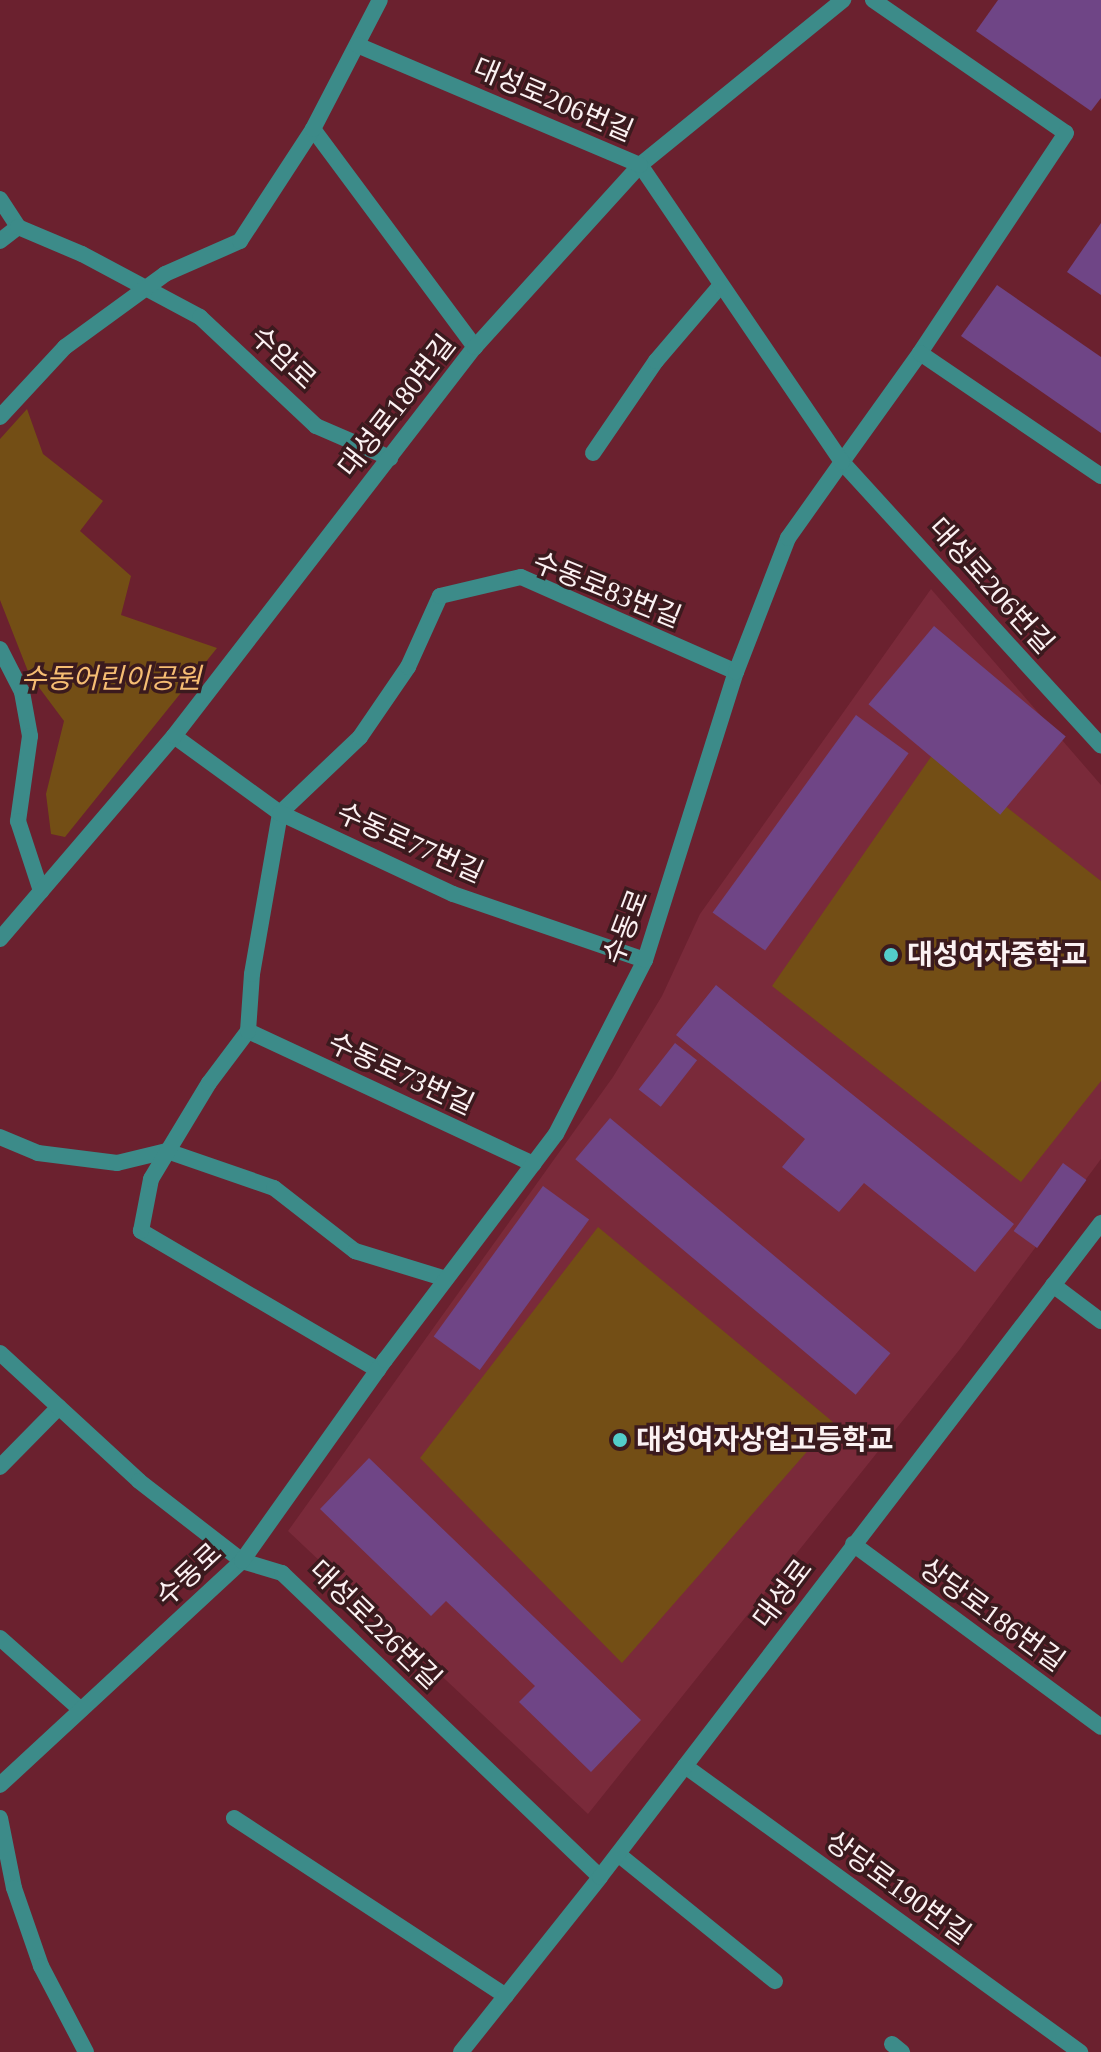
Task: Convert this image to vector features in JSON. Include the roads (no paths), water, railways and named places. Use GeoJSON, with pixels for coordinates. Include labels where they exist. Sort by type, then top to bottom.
{"type":"FeatureCollection","features":[{"type":"Feature","properties":{"kind":"street"},"geometry":{"type":"LineString","coordinates":[[0,417],[65,347],[165,274],[240,241],[313,129],[380,0]]}},
{"type":"Feature","properties":{"kind":"street","name":"대성로180번길"},"geometry":{"type":"LineString","coordinates":[[0,939],[174,736],[475,347],[640,165],[843,0]]}},
{"type":"Feature","properties":{"kind":"street"},"geometry":{"type":"LineString","coordinates":[[842,462],[920,353],[1066,133],[873,0]]}},
{"type":"Feature","properties":{"kind":"street","name":"대성로206번길"},"geometry":{"type":"LineString","coordinates":[[357,45],[640,165],[842,462],[1101,746]]}},
{"type":"Feature","properties":{"kind":"street"},"geometry":{"type":"LineString","coordinates":[[313,129],[475,347]]}},
{"type":"Feature","properties":{"kind":"street"},"geometry":{"type":"LineString","coordinates":[[0,199],[18,227],[0,241]]}},
{"type":"Feature","properties":{"kind":"street","name":"수암로"},"geometry":{"type":"LineString","coordinates":[[18,227],[82,254],[143,290],[200,317],[316,426],[390,458]]}},
{"type":"Feature","properties":{"kind":"street"},"geometry":{"type":"LineString","coordinates":[[593,453],[656,361],[720,286]]}},
{"type":"Feature","properties":{"kind":"street"},"geometry":{"type":"LineString","coordinates":[[920,353],[1101,476]]}},
{"type":"Feature","properties":{"kind":"street","name":"수동로"},"geometry":{"type":"LineString","coordinates":[[0,1785],[242,1561],[378,1370],[556,1134],[645,960],[736,672],[788,538],[842,462]]}},
{"type":"Feature","properties":{"kind":"street","name":"수동로83번길"},"geometry":{"type":"LineString","coordinates":[[280,813],[360,737],[408,667],[440,596],[521,577],[736,672]]}},
{"type":"Feature","properties":{"kind":"street"},"geometry":{"type":"LineString","coordinates":[[0,649],[22,692],[30,736],[18,821],[41,891]]}},
{"type":"Feature","properties":{"kind":"street","name":"수동로77번길"},"geometry":{"type":"LineString","coordinates":[[174,736],[280,813],[453,894],[645,960]]}},
{"type":"Feature","properties":{"kind":"street"},"geometry":{"type":"LineString","coordinates":[[280,813],[252,974],[248,1031],[209,1083],[151,1179],[141,1231],[378,1370]]}},
{"type":"Feature","properties":{"kind":"street","name":"수동로73번길"},"geometry":{"type":"LineString","coordinates":[[248,1031],[533,1164]]}},
{"type":"Feature","properties":{"kind":"street"},"geometry":{"type":"LineString","coordinates":[[0,1137],[38,1153],[117,1163],[167,1151],[274,1188],[355,1251],[446,1279]]}},
{"type":"Feature","properties":{"kind":"street","name":"대성로"},"geometry":{"type":"LineString","coordinates":[[461,2052],[618,1854],[1101,1223]]}},
{"type":"Feature","properties":{"kind":"street"},"geometry":{"type":"LineString","coordinates":[[1053,1285],[1101,1321]]}},
{"type":"Feature","properties":{"kind":"street","name":"대성로226번길"},"geometry":{"type":"LineString","coordinates":[[0,1353],[139,1481],[242,1561],[282,1573],[600,1877]]}},
{"type":"Feature","properties":{"kind":"street"},"geometry":{"type":"LineString","coordinates":[[0,1467],[59,1407]]}},
{"type":"Feature","properties":{"kind":"street","name":"상당로186번길"},"geometry":{"type":"LineString","coordinates":[[853,1544],[1101,1727]]}},
{"type":"Feature","properties":{"kind":"street"},"geometry":{"type":"LineString","coordinates":[[0,1638],[81,1710]]}},
{"type":"Feature","properties":{"kind":"street","name":"상당로190번길"},"geometry":{"type":"LineString","coordinates":[[685,1766],[1080,2052]]}},
{"type":"Feature","properties":{"kind":"street"},"geometry":{"type":"LineString","coordinates":[[0,1818],[14,1888],[41,1966],[86,2052]]}},
{"type":"Feature","properties":{"kind":"street"},"geometry":{"type":"LineString","coordinates":[[234,1818],[506,1996]]}},
{"type":"Feature","properties":{"kind":"street"},"geometry":{"type":"LineString","coordinates":[[618,1854],[775,1981]]}},
{"type":"Feature","properties":{"kind":"place","name":"대성여자중학교"},"geometry":{"type":"Point","coordinates":[891,955]}},
{"type":"Feature","properties":{"kind":"place","name":"대성여자상업고등학교"},"geometry":{"type":"Point","coordinates":[620,1440]}},
{"type":"Feature","properties":{"kind":"park label","name":"수동어린이공원"},"geometry":{"type":"Point","coordinates":[111,679]}}]}
